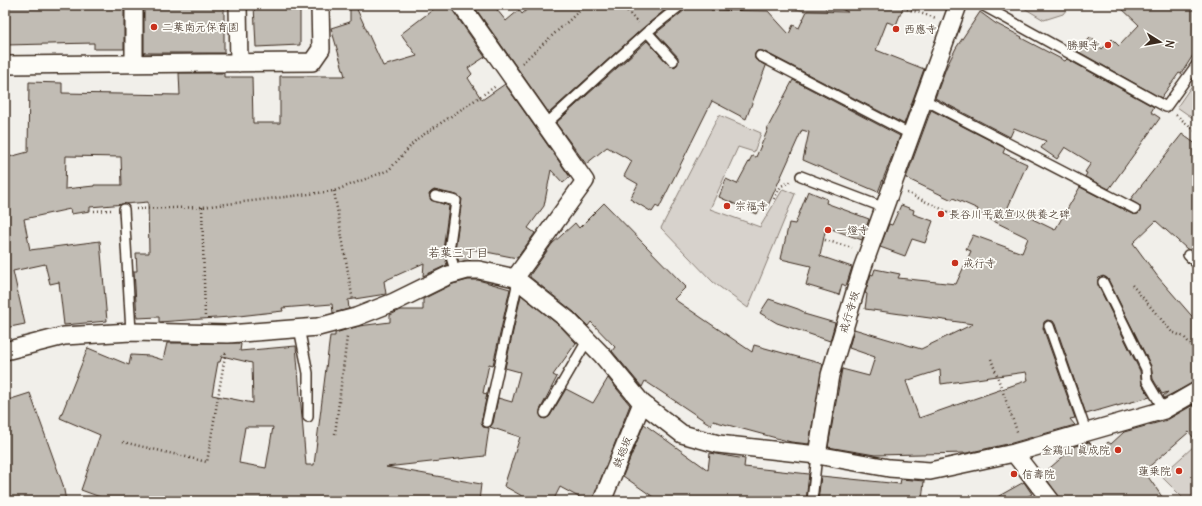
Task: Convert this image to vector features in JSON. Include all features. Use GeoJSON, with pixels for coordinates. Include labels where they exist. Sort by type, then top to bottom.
{"type":"FeatureCollection","features":[{"type":"Feature","properties":{"kind":"street"},"geometry":{"type":"LineString","coordinates":[[134,5],[134,63]]}},
{"type":"Feature","properties":{"kind":"street"},"geometry":{"type":"LineString","coordinates":[[238,5],[239,62]]}},
{"type":"Feature","properties":{"kind":"street"},"geometry":{"type":"LineString","coordinates":[[5,64],[312,62],[321,49],[320,5]]}},
{"type":"Feature","properties":{"kind":"street"},"geometry":{"type":"LineString","coordinates":[[461,5],[585,181],[517,279]]}},
{"type":"Feature","properties":{"kind":"street","name":"戒行寺坂"},"geometry":{"type":"LineString","coordinates":[[817,455],[830,375],[868,253],[958,5]]}},
{"type":"Feature","properties":{"kind":"street"},"geometry":{"type":"LineString","coordinates":[[5,350],[64,336],[131,332],[228,334],[318,327],[352,318],[456,273],[467,270],[479,270],[517,279],[568,320],[588,339],[642,403],[682,434],[718,444],[817,455],[889,468],[930,470],[1019,451],[1164,410],[1197,391]]}},
{"type":"Feature","properties":{"kind":"street","name":"鉄砲坂"},"geometry":{"type":"LineString","coordinates":[[602,501],[642,403]]}},
{"type":"Feature","properties":{"kind":"street"},"geometry":{"type":"LineString","coordinates":[[1019,451],[1052,501]]}},
{"type":"Feature","properties":{"kind":"lane"},"geometry":{"type":"LineString","coordinates":[[546,124],[647,32],[681,5]]}},
{"type":"Feature","properties":{"kind":"lane"},"geometry":{"type":"LineString","coordinates":[[982,5],[1166,107],[1197,64]]}},
{"type":"Feature","properties":{"kind":"lane"},"geometry":{"type":"LineString","coordinates":[[647,32],[673,61]]}},
{"type":"Feature","properties":{"kind":"lane"},"geometry":{"type":"LineString","coordinates":[[760,56],[910,134]]}},
{"type":"Feature","properties":{"kind":"lane"},"geometry":{"type":"LineString","coordinates":[[923,99],[1135,209]]}},
{"type":"Feature","properties":{"kind":"lane"},"geometry":{"type":"LineString","coordinates":[[801,176],[885,208]]}},
{"type":"Feature","properties":{"kind":"lane"},"geometry":{"type":"LineString","coordinates":[[435,196],[456,201],[449,251],[456,273]]}},
{"type":"Feature","properties":{"kind":"lane"},"geometry":{"type":"LineString","coordinates":[[124,209],[131,332]]}},
{"type":"Feature","properties":{"kind":"lane"},"geometry":{"type":"LineString","coordinates":[[1188,255],[1197,264]]}},
{"type":"Feature","properties":{"kind":"lane"},"geometry":{"type":"LineString","coordinates":[[487,422],[517,279]]}},
{"type":"Feature","properties":{"kind":"lane"},"geometry":{"type":"LineString","coordinates":[[1103,282],[1146,369],[1147,381],[1164,410]]}},
{"type":"Feature","properties":{"kind":"lane"},"geometry":{"type":"LineString","coordinates":[[1049,326],[1086,432]]}},
{"type":"Feature","properties":{"kind":"lane"},"geometry":{"type":"LineString","coordinates":[[299,328],[308,373],[308,417]]}},
{"type":"Feature","properties":{"kind":"lane"},"geometry":{"type":"LineString","coordinates":[[545,413],[588,339]]}},
{"type":"Feature","properties":{"kind":"lane"},"geometry":{"type":"LineString","coordinates":[[812,501],[817,455]]}},
{"type":"Feature","properties":{"kind":"path"},"geometry":{"type":"LineString","coordinates":[[94,211],[202,207],[334,191],[389,170],[417,139],[505,80],[586,5]]}},
{"type":"Feature","properties":{"kind":"path"},"geometry":{"type":"LineString","coordinates":[[622,5],[647,32]]}},
{"type":"Feature","properties":{"kind":"path"},"geometry":{"type":"LineString","coordinates":[[907,9],[952,22]]}},
{"type":"Feature","properties":{"kind":"path"},"geometry":{"type":"LineString","coordinates":[[1166,107],[1197,132]]}},
{"type":"Feature","properties":{"kind":"path"},"geometry":{"type":"LineString","coordinates":[[774,199],[781,186],[801,176]]}},
{"type":"Feature","properties":{"kind":"path"},"geometry":{"type":"LineString","coordinates":[[894,180],[968,221]]}},
{"type":"Feature","properties":{"kind":"path"},"geometry":{"type":"LineString","coordinates":[[334,191],[352,318],[335,434]]}},
{"type":"Feature","properties":{"kind":"path"},"geometry":{"type":"LineString","coordinates":[[202,207],[205,334]]}},
{"type":"Feature","properties":{"kind":"path"},"geometry":{"type":"LineString","coordinates":[[826,240],[868,253]]}},
{"type":"Feature","properties":{"kind":"path"},"geometry":{"type":"LineString","coordinates":[[1132,285],[1172,332],[1184,337],[1197,352]]}},
{"type":"Feature","properties":{"kind":"path"},"geometry":{"type":"LineString","coordinates":[[124,442],[207,462],[228,334]]}},
{"type":"Feature","properties":{"kind":"path"},"geometry":{"type":"LineString","coordinates":[[991,359],[1019,451]]}},
{"type":"Feature","properties":{"kind":"shaded area"},"geometry":{"type":"Polygon","coordinates":[[[782,5],[824,5],[830,18],[782,5]]]}},
{"type":"Feature","properties":{"kind":"shaded area"},"geometry":{"type":"Polygon","coordinates":[[[1019,5],[1070,5],[1063,14],[1044,20],[1019,5]]]}},
{"type":"Feature","properties":{"kind":"shaded area"},"geometry":{"type":"Polygon","coordinates":[[[1197,78],[1197,121],[1177,107],[1197,78]]]}},
{"type":"Feature","properties":{"kind":"shaded area"},"geometry":{"type":"Polygon","coordinates":[[[719,115],[761,133],[754,152],[738,147],[710,209],[760,227],[783,189],[795,194],[748,308],[713,282],[661,228],[719,115]]]}},
{"type":"Feature","properties":{"kind":"shaded area"},"geometry":{"type":"Polygon","coordinates":[[[1194,446],[1197,449],[1197,493],[1186,501],[1161,476],[1194,446]]]}},
{"type":"Feature","properties":{"kind":"building"},"geometry":{"type":"Polygon","coordinates":[[[5,5],[124,5],[124,49],[94,49],[94,43],[5,45],[5,5]]]}},
{"type":"Feature","properties":{"kind":"building"},"geometry":{"type":"Polygon","coordinates":[[[144,5],[224,5],[224,53],[144,53],[144,5]]]}},
{"type":"Feature","properties":{"kind":"building"},"geometry":{"type":"Polygon","coordinates":[[[254,5],[300,5],[300,45],[256,47],[254,5]]]}},
{"type":"Feature","properties":{"kind":"building"},"geometry":{"type":"Polygon","coordinates":[[[350,5],[355,5],[383,66],[417,56],[401,34],[439,5],[451,5],[453,11],[485,57],[468,68],[472,74],[468,78],[482,100],[505,84],[570,177],[563,183],[551,170],[544,206],[528,228],[535,233],[517,258],[471,249],[470,260],[459,262],[455,250],[462,199],[457,195],[434,190],[429,194],[431,200],[449,206],[443,250],[447,265],[423,276],[424,263],[384,281],[386,294],[348,300],[349,309],[333,313],[332,304],[282,308],[283,311],[230,317],[159,322],[159,317],[137,318],[134,271],[137,271],[136,253],[149,253],[148,202],[90,207],[90,211],[71,214],[70,209],[24,219],[30,250],[100,241],[107,321],[64,325],[59,282],[50,284],[45,264],[13,271],[25,324],[5,328],[5,158],[28,152],[29,82],[62,83],[62,93],[180,95],[179,73],[224,73],[224,77],[252,77],[253,123],[280,123],[280,76],[345,76],[331,28],[350,22],[350,5]],[[66,156],[65,189],[94,185],[122,185],[121,157],[66,156]]]}},
{"type":"Feature","properties":{"kind":"building"},"geometry":{"type":"Polygon","coordinates":[[[473,5],[493,5],[506,21],[519,10],[522,14],[532,5],[671,5],[643,28],[549,113],[473,5]]]}},
{"type":"Feature","properties":{"kind":"building"},"geometry":{"type":"Polygon","coordinates":[[[687,5],[716,5],[711,10],[768,11],[789,34],[793,25],[799,28],[807,11],[848,12],[833,5],[904,5],[896,25],[887,22],[876,50],[924,69],[904,124],[763,51],[757,51],[755,54],[755,59],[766,66],[746,119],[712,101],[659,208],[656,206],[652,212],[630,199],[638,184],[624,176],[632,161],[607,147],[586,164],[556,123],[647,41],[669,65],[674,67],[677,65],[678,57],[656,33],[685,10],[687,5]]]}},
{"type":"Feature","properties":{"kind":"building"},"geometry":{"type":"Polygon","coordinates":[[[1118,5],[1197,5],[1197,49],[1181,74],[1179,73],[1161,98],[1077,51],[1091,37],[1102,49],[1112,39],[1119,46],[1139,25],[1118,5]]]}},
{"type":"Feature","properties":{"kind":"building"},"geometry":{"type":"Polygon","coordinates":[[[980,12],[995,23],[1022,37],[1021,38],[1065,61],[1067,59],[1154,107],[1151,112],[1160,118],[1109,189],[1085,177],[1087,173],[1085,172],[1091,163],[1065,147],[1057,159],[1041,148],[1046,141],[1014,128],[1010,137],[935,98],[946,68],[956,48],[980,12]]]}},
{"type":"Feature","properties":{"kind":"building"},"geometry":{"type":"Polygon","coordinates":[[[793,80],[900,136],[878,192],[803,160],[809,132],[802,130],[766,210],[760,207],[757,214],[719,197],[726,179],[737,184],[752,156],[756,157],[767,129],[793,80]]]}},
{"type":"Feature","properties":{"kind":"building"},"geometry":{"type":"Polygon","coordinates":[[[931,110],[1005,148],[1003,153],[1027,164],[1008,207],[1055,230],[1080,187],[1132,214],[1138,214],[1140,211],[1140,206],[1130,200],[1182,134],[1197,145],[1197,256],[1156,221],[1133,243],[1158,277],[1197,322],[1197,381],[1164,398],[1163,396],[1168,392],[1162,394],[1153,379],[1151,366],[1108,279],[1103,276],[1098,279],[1098,285],[1140,371],[1142,384],[1150,397],[1086,414],[1055,324],[1053,321],[1047,320],[1044,322],[1043,328],[1075,418],[1070,419],[1075,425],[1012,443],[967,453],[875,455],[828,447],[842,369],[869,376],[875,357],[849,348],[854,329],[921,349],[973,324],[865,309],[867,294],[865,293],[871,274],[873,275],[875,269],[900,274],[898,278],[956,284],[971,251],[966,249],[973,235],[1022,253],[1028,238],[977,213],[978,209],[953,198],[952,200],[906,178],[931,110]],[[940,370],[906,381],[919,418],[1028,380],[1026,372],[941,384],[940,370]]]}},
{"type":"Feature","properties":{"kind":"building"},"geometry":{"type":"Polygon","coordinates":[[[808,191],[827,199],[826,203],[869,219],[862,240],[826,227],[820,256],[852,267],[846,286],[842,284],[839,295],[806,285],[811,266],[781,259],[789,223],[795,224],[808,191]]]}},
{"type":"Feature","properties":{"kind":"building"},"geometry":{"type":"Polygon","coordinates":[[[604,203],[686,287],[674,299],[752,352],[754,345],[823,364],[809,444],[791,442],[713,421],[711,425],[645,381],[642,387],[612,351],[615,347],[591,322],[588,326],[574,312],[530,277],[552,244],[575,223],[579,228],[604,203]]]}},
{"type":"Feature","properties":{"kind":"building"},"geometry":{"type":"Polygon","coordinates":[[[901,205],[914,210],[913,214],[933,221],[925,243],[912,239],[905,256],[880,247],[889,224],[892,225],[901,205]]]}},
{"type":"Feature","properties":{"kind":"building"},"geometry":{"type":"Polygon","coordinates":[[[468,280],[478,280],[510,289],[493,365],[489,364],[483,393],[487,394],[481,423],[483,427],[489,428],[485,456],[386,467],[481,484],[479,501],[111,501],[81,490],[100,435],[60,418],[88,348],[129,365],[131,355],[150,356],[163,360],[167,343],[238,343],[241,344],[240,351],[296,346],[306,465],[314,465],[330,336],[335,336],[335,333],[359,326],[390,322],[390,315],[401,310],[423,310],[423,299],[453,284],[468,280]],[[222,356],[220,362],[218,362],[212,395],[253,403],[252,363],[222,356]],[[245,427],[239,463],[266,468],[273,427],[245,427]]]}},
{"type":"Feature","properties":{"kind":"building"},"geometry":{"type":"Polygon","coordinates":[[[521,295],[561,327],[576,343],[553,375],[557,377],[540,410],[542,418],[545,419],[550,416],[566,389],[593,403],[608,378],[630,405],[592,501],[586,501],[560,487],[553,501],[531,501],[504,486],[520,437],[490,427],[493,423],[498,398],[512,402],[520,372],[505,368],[521,295]]]}},
{"type":"Feature","properties":{"kind":"building"},"geometry":{"type":"Polygon","coordinates":[[[769,299],[798,309],[804,312],[804,314],[835,323],[830,341],[777,323],[760,313],[769,299]]]}},
{"type":"Feature","properties":{"kind":"building"},"geometry":{"type":"Polygon","coordinates":[[[30,393],[63,485],[66,501],[5,501],[5,401],[30,393]]]}},
{"type":"Feature","properties":{"kind":"building","name":"金鶏山 眞成院"},"geometry":{"type":"Polygon","coordinates":[[[1193,405],[1197,410],[1197,442],[1189,432],[1144,471],[1165,501],[1062,501],[1043,474],[1075,446],[1089,442],[1098,452],[1108,442],[1111,444],[1124,432],[1167,420],[1193,405]]]}},
{"type":"Feature","properties":{"kind":"building"},"geometry":{"type":"Polygon","coordinates":[[[644,424],[708,470],[710,453],[745,459],[744,467],[809,474],[806,501],[659,501],[623,476],[644,424]]]}},
{"type":"Feature","properties":{"kind":"building"},"geometry":{"type":"Polygon","coordinates":[[[821,476],[900,484],[901,479],[924,481],[922,501],[872,501],[857,498],[857,501],[818,501],[821,476]]]}},
{"type":"Feature","properties":{"kind":"building"},"geometry":{"type":"Polygon","coordinates":[[[1024,482],[1032,494],[1020,501],[990,501],[1024,482]]]}},
{"type":"Feature","properties":{"kind":"place","name":"二葉南元保育園"},"geometry":{"type":"Point","coordinates":[154,27]}},
{"type":"Feature","properties":{"kind":"place","name":"西應寺"},"geometry":{"type":"Point","coordinates":[896,29]}},
{"type":"Feature","properties":{"kind":"place","name":"勝興寺"},"geometry":{"type":"Point","coordinates":[1108,45]}},
{"type":"Feature","properties":{"kind":"place","name":"宗福寺"},"geometry":{"type":"Point","coordinates":[727,206]}},
{"type":"Feature","properties":{"kind":"place","name":"長谷川平蔵宣以供養之碑"},"geometry":{"type":"Point","coordinates":[941,214]}},
{"type":"Feature","properties":{"kind":"place","name":"一燈寺"},"geometry":{"type":"Point","coordinates":[828,230]}},
{"type":"Feature","properties":{"kind":"place","name":"戒行寺"},"geometry":{"type":"Point","coordinates":[955,263]}},
{"type":"Feature","properties":{"kind":"place","name":"金鶏山 眞成院"},"geometry":{"type":"Point","coordinates":[1118,450]}},
{"type":"Feature","properties":{"kind":"place","name":"蓮乗院"},"geometry":{"type":"Point","coordinates":[1179,471]}},
{"type":"Feature","properties":{"kind":"place","name":"信壽院"},"geometry":{"type":"Point","coordinates":[1014,474]}},
{"type":"Feature","properties":{"kind":"district","name":"若葉三丁目"},"geometry":{"type":"Point","coordinates":[458,253]}}]}
